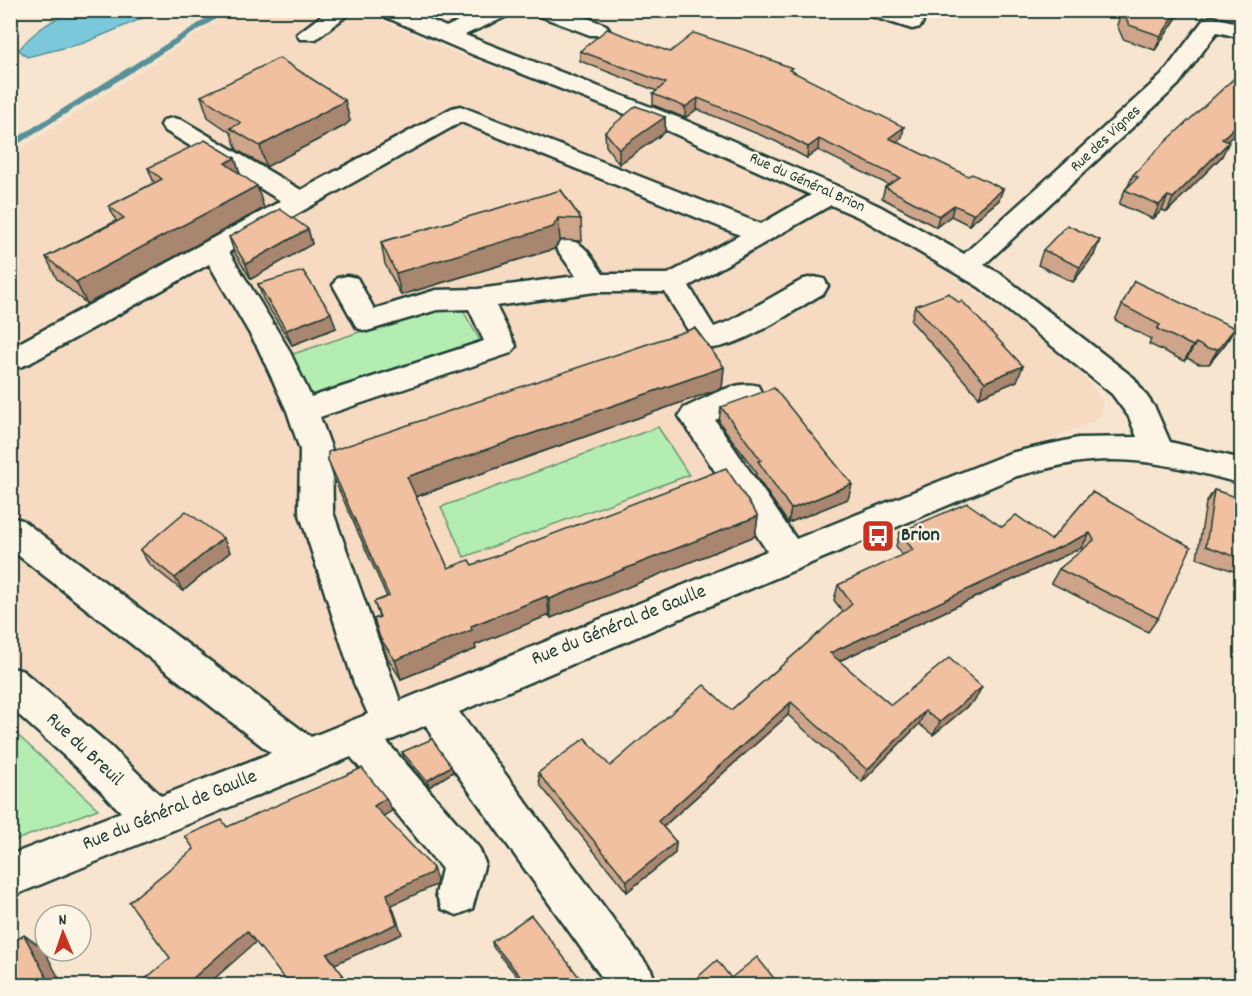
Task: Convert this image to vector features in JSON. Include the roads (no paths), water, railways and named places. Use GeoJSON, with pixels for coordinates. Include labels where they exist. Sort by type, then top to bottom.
{"type":"FeatureCollection","features":[{"type":"Feature","properties":{"kind":"street"},"geometry":{"type":"LineString","coordinates":[[308,34],[344,10]]}},
{"type":"Feature","properties":{"kind":"street","name":"Rue du Général Brion"},"geometry":{"type":"LineString","coordinates":[[389,10],[673,124],[830,193],[872,213],[967,266],[1123,386],[1142,409],[1153,434],[1156,452]]}},
{"type":"Feature","properties":{"kind":"street"},"geometry":{"type":"LineString","coordinates":[[447,35],[483,17],[507,10]]}},
{"type":"Feature","properties":{"kind":"street"},"geometry":{"type":"LineString","coordinates":[[544,10],[598,30]]}},
{"type":"Feature","properties":{"kind":"street"},"geometry":{"type":"LineString","coordinates":[[876,10],[912,22]]}},
{"type":"Feature","properties":{"kind":"street","name":"Rue des Vignes"},"geometry":{"type":"LineString","coordinates":[[967,266],[1170,80],[1212,24],[1242,31]]}},
{"type":"Feature","properties":{"kind":"street"},"geometry":{"type":"LineString","coordinates":[[20,356],[460,113],[762,234]]}},
{"type":"Feature","properties":{"kind":"street"},"geometry":{"type":"LineString","coordinates":[[173,125],[301,201]]}},
{"type":"Feature","properties":{"kind":"street"},"geometry":{"type":"LineString","coordinates":[[347,285],[368,321],[436,300],[478,299],[595,283],[673,283],[812,207],[830,193]]}},
{"type":"Feature","properties":{"kind":"street"},"geometry":{"type":"LineString","coordinates":[[570,248],[595,283]]}},
{"type":"Feature","properties":{"kind":"street"},"geometry":{"type":"LineString","coordinates":[[214,249],[273,348],[302,411],[316,450],[314,469],[316,512],[373,683],[373,728],[464,863],[457,894]]}},
{"type":"Feature","properties":{"kind":"street"},"geometry":{"type":"LineString","coordinates":[[673,283],[708,340],[741,328],[814,286]]}},
{"type":"Feature","properties":{"kind":"street"},"geometry":{"type":"LineString","coordinates":[[302,411],[501,346],[478,299]]}},
{"type":"Feature","properties":{"kind":"street"},"geometry":{"type":"LineString","coordinates":[[747,394],[695,416],[790,557]]}},
{"type":"Feature","properties":{"kind":"street","name":"Rue du Général de Gaulle"},"geometry":{"type":"LineString","coordinates":[[10,876],[307,757],[434,702],[1010,465],[1059,453],[1102,448],[1156,452],[1242,472]]}},
{"type":"Feature","properties":{"kind":"street"},"geometry":{"type":"LineString","coordinates":[[10,530],[307,757]]}},
{"type":"Feature","properties":{"kind":"street","name":"Rue du Breuil"},"geometry":{"type":"LineString","coordinates":[[10,683],[95,758],[155,818]]}},
{"type":"Feature","properties":{"kind":"street"},"geometry":{"type":"LineString","coordinates":[[434,702],[448,731],[635,986]]}},
{"type":"Feature","properties":{"kind":"water"},"geometry":{"type":"Polygon","coordinates":[[[76,10],[170,11],[143,18],[84,43],[27,57],[19,50],[44,26],[76,10]]]}},
{"type":"Feature","properties":{"kind":"waterway"},"geometry":{"type":"LineString","coordinates":[[10,146],[226,10]]}},
{"type":"Feature","properties":{"kind":"place","name":"Brion"},"geometry":{"type":"Point","coordinates":[878,536]}}]}
